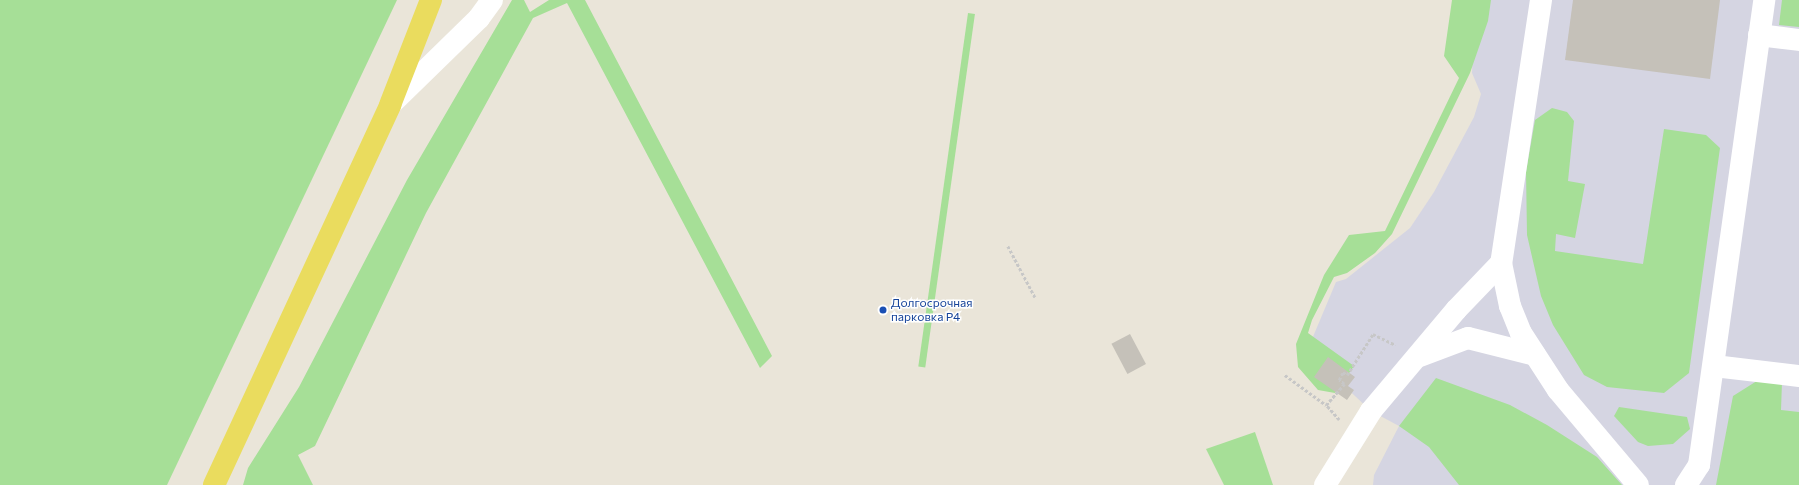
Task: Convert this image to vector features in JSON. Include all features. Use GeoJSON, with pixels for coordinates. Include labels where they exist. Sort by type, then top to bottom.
{"type":"FeatureCollection","features":[{"type":"Feature","properties":{"kind":"main road"},"geometry":{"type":"LineString","coordinates":[[214,485],[390,105],[432,0]]}},
{"type":"Feature","properties":{"kind":"street"},"geometry":{"type":"LineString","coordinates":[[390,105],[479,18],[492,0]]}},
{"type":"Feature","properties":{"kind":"street"},"geometry":{"type":"LineString","coordinates":[[1541,0],[1501,263],[1510,306],[1535,355],[1558,390],[1638,485]]}},
{"type":"Feature","properties":{"kind":"street"},"geometry":{"type":"LineString","coordinates":[[1686,485],[1699,465],[1764,0]]}},
{"type":"Feature","properties":{"kind":"street"},"geometry":{"type":"LineString","coordinates":[[1759,35],[1799,40]]}},
{"type":"Feature","properties":{"kind":"street"},"geometry":{"type":"LineString","coordinates":[[1325,485],[1353,437],[1456,310],[1501,263]]}},
{"type":"Feature","properties":{"kind":"street"},"geometry":{"type":"LineString","coordinates":[[1420,356],[1468,338],[1535,355]]}},
{"type":"Feature","properties":{"kind":"street"},"geometry":{"type":"LineString","coordinates":[[1714,366],[1799,376]]}},
{"type":"Feature","properties":{"kind":"path"},"geometry":{"type":"LineString","coordinates":[[1008,246],[1035,297]]}},
{"type":"Feature","properties":{"kind":"path"},"geometry":{"type":"LineString","coordinates":[[1326,405],[1344,384],[1338,380],[1343,372],[1347,376],[1373,334],[1420,356]]}},
{"type":"Feature","properties":{"kind":"path"},"geometry":{"type":"LineString","coordinates":[[1285,375],[1326,405],[1353,437]]}},
{"type":"Feature","properties":{"kind":"shaded area"},"geometry":{"type":"Polygon","coordinates":[[[1475,0],[1799,0],[1799,485],[1373,485],[1374,475],[1399,426],[1371,411],[1307,351],[1336,282],[1346,279],[1410,228],[1434,192],[1474,117],[1481,94],[1472,73],[1475,0]]]}},
{"type":"Feature","properties":{"kind":"green space"},"geometry":{"type":"Polygon","coordinates":[[[0,0],[397,0],[167,485],[0,485],[0,0]]]}},
{"type":"Feature","properties":{"kind":"green space"},"geometry":{"type":"Polygon","coordinates":[[[512,0],[524,0],[530,12],[549,0],[585,0],[772,356],[760,368],[567,3],[533,18],[426,213],[315,446],[298,455],[313,485],[243,485],[248,468],[299,387],[407,180],[512,0]]]}},
{"type":"Feature","properties":{"kind":"green space"},"geometry":{"type":"Polygon","coordinates":[[[1452,0],[1491,0],[1488,21],[1470,73],[1392,234],[1375,253],[1347,273],[1334,277],[1312,320],[1308,333],[1354,366],[1335,393],[1318,390],[1298,367],[1296,344],[1324,275],[1349,235],[1385,231],[1459,78],[1444,56],[1452,0]]]}},
{"type":"Feature","properties":{"kind":"green space"},"geometry":{"type":"Polygon","coordinates":[[[1782,0],[1799,0],[1799,27],[1779,25],[1782,0]]]}},
{"type":"Feature","properties":{"kind":"green space"},"geometry":{"type":"Polygon","coordinates":[[[968,13],[975,14],[925,367],[918,367],[968,13]]]}},
{"type":"Feature","properties":{"kind":"green space"},"geometry":{"type":"Polygon","coordinates":[[[1552,108],[1567,112],[1574,121],[1568,181],[1585,184],[1575,238],[1556,234],[1555,251],[1643,264],[1664,129],[1706,135],[1720,148],[1689,373],[1664,393],[1607,387],[1584,375],[1553,325],[1541,296],[1527,235],[1526,172],[1535,120],[1552,108]]]}},
{"type":"Feature","properties":{"kind":"green space"},"geometry":{"type":"Polygon","coordinates":[[[1436,378],[1510,405],[1547,425],[1597,457],[1622,485],[1459,485],[1429,447],[1399,426],[1436,378]]]}},
{"type":"Feature","properties":{"kind":"green space"},"geometry":{"type":"Polygon","coordinates":[[[1760,379],[1782,382],[1781,410],[1799,412],[1799,485],[1716,485],[1733,396],[1760,379]]]}},
{"type":"Feature","properties":{"kind":"green space"},"geometry":{"type":"Polygon","coordinates":[[[1619,407],[1687,417],[1690,429],[1673,444],[1648,446],[1638,442],[1614,416],[1619,407]]]}},
{"type":"Feature","properties":{"kind":"green space"},"geometry":{"type":"Polygon","coordinates":[[[1255,432],[1273,485],[1224,485],[1206,449],[1255,432]]]}},
{"type":"Feature","properties":{"kind":"building"},"geometry":{"type":"Polygon","coordinates":[[[1573,0],[1720,0],[1710,79],[1565,60],[1573,0]]]}},
{"type":"Feature","properties":{"kind":"building"},"geometry":{"type":"Polygon","coordinates":[[[1130,334],[1146,364],[1127,374],[1111,344],[1130,334]]]}},
{"type":"Feature","properties":{"kind":"building"},"geometry":{"type":"Polygon","coordinates":[[[1328,357],[1355,377],[1348,386],[1354,390],[1347,400],[1314,377],[1328,357]]]}},
{"type":"Feature","properties":{"kind":"place","name":"Долгосрочная парковка P4"},"geometry":{"type":"Point","coordinates":[883,310]}}]}
